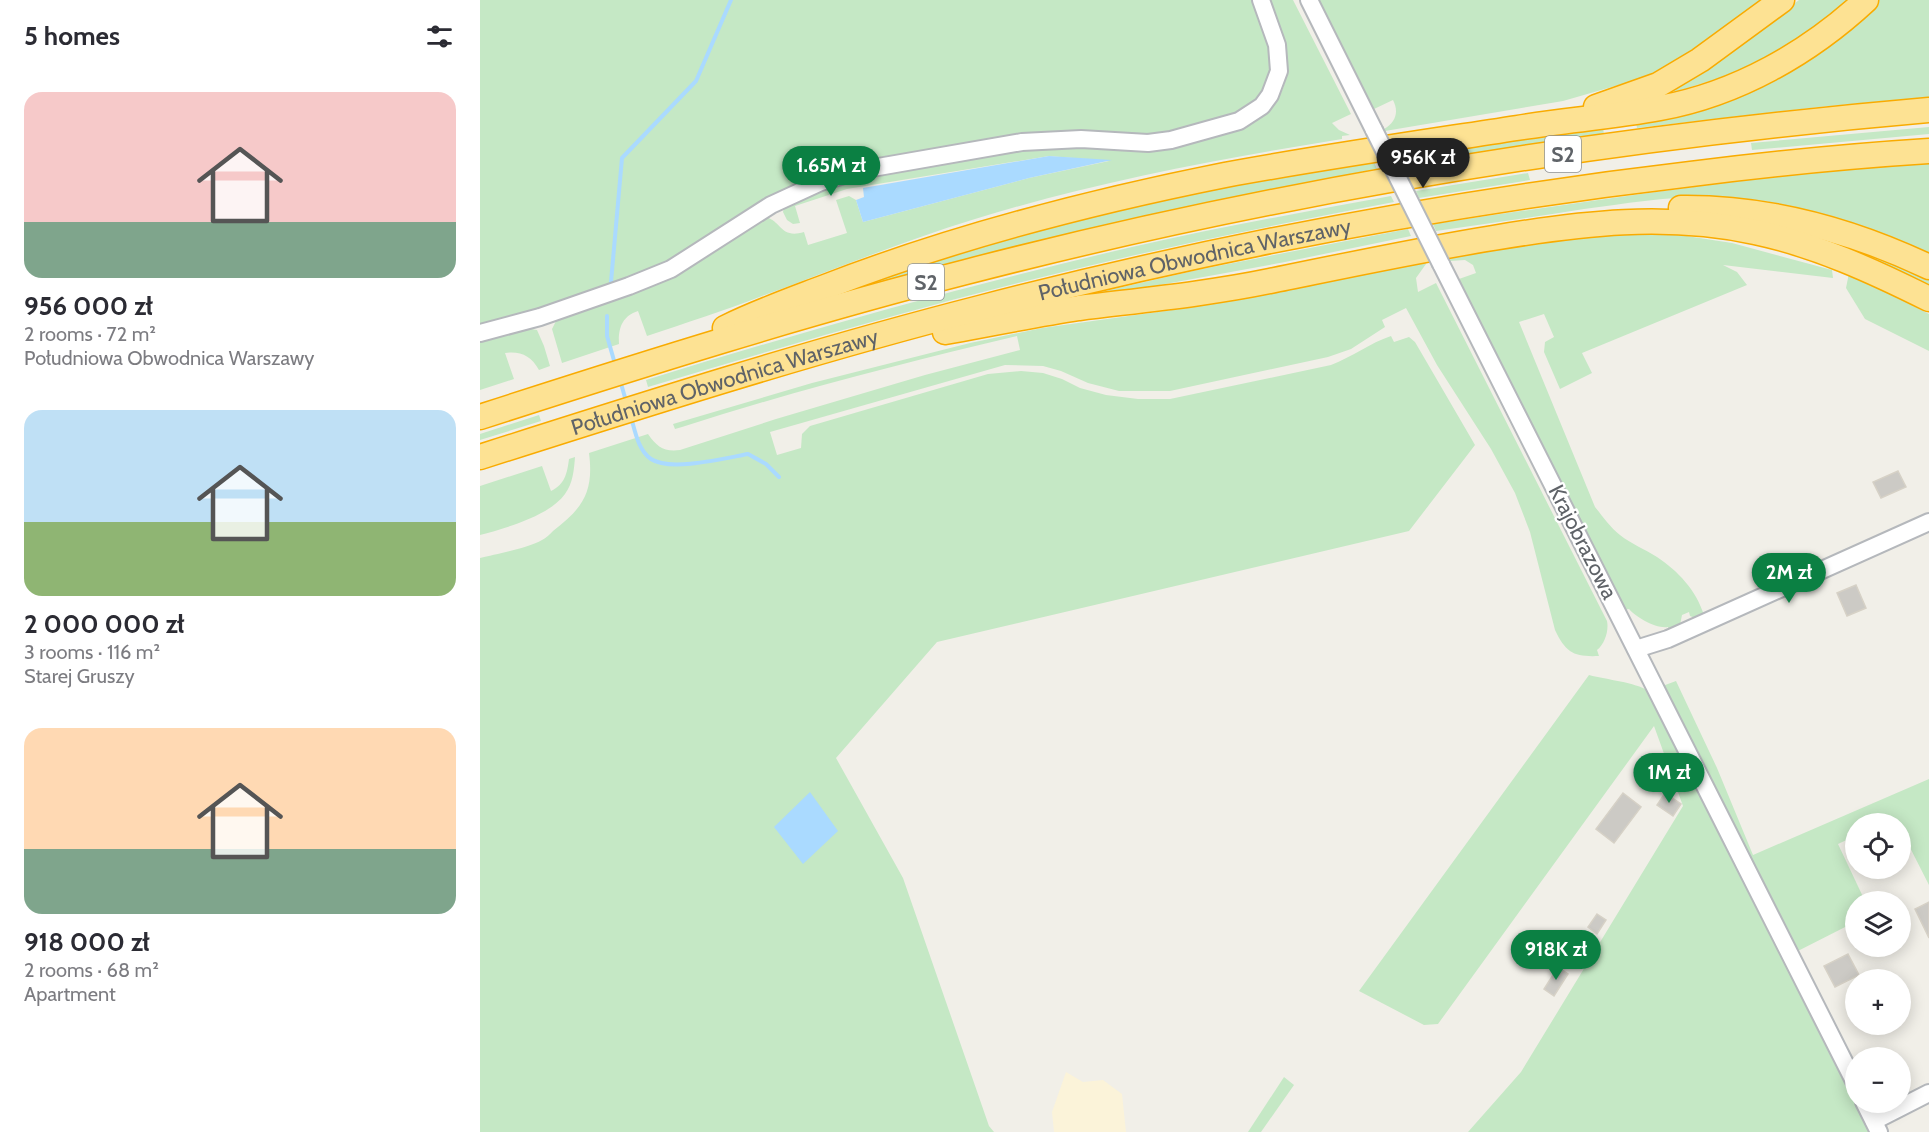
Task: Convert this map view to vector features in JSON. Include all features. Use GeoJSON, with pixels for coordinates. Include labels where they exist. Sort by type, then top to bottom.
{"type":"FeatureCollection","features":[{"type":"Feature","properties":{"kind":"highway"},"geometry":{"type":"LineString","coordinates":[[1540,124],[1611,103],[1658,85],[1700,60],[1782,0]]}},
{"type":"Feature","properties":{"kind":"highway"},"geometry":{"type":"LineString","coordinates":[[655,362],[748,316],[873,268],[1083,207],[1226,175],[1540,124],[1664,108],[1707,96],[1783,62],[1815,42],[1866,0]]}},
{"type":"Feature","properties":{"kind":"highway","name":"Południowa Obwodnica Warszawy"},"geometry":{"type":"LineString","coordinates":[[480,417],[808,315],[968,271],[1201,217],[1414,177],[1527,159],[1704,134],[1929,110]]}},
{"type":"Feature","properties":{"kind":"highway","name":"Południowa Obwodnica Warszawy"},"geometry":{"type":"LineString","coordinates":[[480,457],[763,368],[976,309],[1105,277],[1396,217],[1534,194],[1814,160],[1929,151]]}},
{"type":"Feature","properties":{"kind":"highway"},"geometry":{"type":"LineString","coordinates":[[763,368],[1077,309],[1162,299],[1249,285],[1472,241],[1560,220],[1610,213],[1684,208],[1725,209],[1786,218],[1837,230],[1886,247],[1929,267]]}},
{"type":"Feature","properties":{"kind":"highway"},"geometry":{"type":"LineString","coordinates":[[1472,241],[1586,224],[1642,220],[1688,222],[1755,232],[1808,246],[1855,263],[1929,299]]}},
{"type":"Feature","properties":{"kind":"street"},"geometry":{"type":"LineString","coordinates":[[480,333],[551,313],[671,269],[771,205],[821,182],[861,170],[1022,142],[1081,139],[1148,143],[1171,140],[1239,121],[1251,115],[1270,95],[1279,71],[1280,59],[1277,45],[1261,0]]}},
{"type":"Feature","properties":{"kind":"street","name":"Krajobrazowa"},"geometry":{"type":"LineString","coordinates":[[1309,0],[1845,1063]]}},
{"type":"Feature","properties":{"kind":"street"},"geometry":{"type":"LineString","coordinates":[[1636,649],[1668,639],[1929,522]]}},
{"type":"Feature","properties":{"kind":"street"},"geometry":{"type":"LineString","coordinates":[[1876,1126],[1929,1093]]}},
{"type":"Feature","properties":{"kind":"green space"},"geometry":{"type":"Polygon","coordinates":[[[480,0],[1255,0],[1271,46],[1272,66],[1264,91],[1256,101],[1242,111],[1222,119],[1139,136],[1107,132],[1058,131],[1000,137],[862,165],[677,261],[570,301],[480,326],[480,0]]]}},
{"type":"Feature","properties":{"kind":"green space"},"geometry":{"type":"Polygon","coordinates":[[[1267,0],[1293,0],[1351,114],[1332,123],[1339,130],[1350,135],[1342,136],[1342,139],[1157,173],[1020,206],[921,237],[733,307],[647,336],[638,311],[628,316],[622,324],[619,344],[562,363],[552,329],[559,315],[620,298],[656,284],[726,244],[766,217],[786,232],[796,234],[804,232],[808,245],[847,233],[836,200],[849,196],[856,200],[863,222],[1029,178],[1109,161],[1049,156],[847,189],[795,206],[800,223],[793,224],[787,220],[783,212],[784,207],[841,182],[994,152],[1242,127],[1262,115],[1276,101],[1284,87],[1285,55],[1267,0]]]}},
{"type":"Feature","properties":{"kind":"green space"},"geometry":{"type":"Polygon","coordinates":[[[1318,0],[1763,0],[1709,41],[1650,76],[1563,101],[1385,131],[1384,129],[1395,116],[1396,109],[1393,100],[1374,109],[1318,0]]]}},
{"type":"Feature","properties":{"kind":"green space"},"geometry":{"type":"Polygon","coordinates":[[[1799,0],[1848,0],[1803,35],[1755,64],[1675,92],[1672,86],[1735,48],[1799,0]]]}},
{"type":"Feature","properties":{"kind":"green space"},"geometry":{"type":"Polygon","coordinates":[[[1877,0],[1929,0],[1929,97],[1637,128],[1636,122],[1675,113],[1877,0]]]}},
{"type":"Feature","properties":{"kind":"green space"},"geometry":{"type":"Polygon","coordinates":[[[1603,127],[1604,135],[1402,164],[1398,157],[1603,127]]]}},
{"type":"Feature","properties":{"kind":"green space"},"geometry":{"type":"Polygon","coordinates":[[[1929,127],[1929,134],[1752,150],[1751,143],[1929,127]]]}},
{"type":"Feature","properties":{"kind":"green space"},"geometry":{"type":"Polygon","coordinates":[[[1374,162],[1377,169],[1108,225],[842,292],[912,265],[1122,209],[1194,193],[1374,162]]]}},
{"type":"Feature","properties":{"kind":"green space"},"geometry":{"type":"Polygon","coordinates":[[[1929,163],[1929,255],[1854,223],[1828,215],[1774,203],[1720,197],[1669,198],[1635,202],[1436,231],[1433,224],[1742,181],[1929,163]]]}},
{"type":"Feature","properties":{"kind":"green space"},"geometry":{"type":"Polygon","coordinates":[[[1528,173],[1530,180],[1419,198],[1416,191],[1528,173]]]}},
{"type":"Feature","properties":{"kind":"green space"},"geometry":{"type":"Polygon","coordinates":[[[1391,196],[1394,202],[1131,256],[1009,285],[828,334],[648,387],[646,380],[767,343],[1010,277],[1197,233],[1391,196]]]}},
{"type":"Feature","properties":{"kind":"green space"},"geometry":{"type":"Polygon","coordinates":[[[1408,229],[1411,236],[1083,299],[1083,296],[1202,269],[1408,229]]]}},
{"type":"Feature","properties":{"kind":"green space"},"geometry":{"type":"Polygon","coordinates":[[[1632,233],[1680,235],[1732,243],[1832,270],[1833,278],[1723,265],[1737,272],[1747,285],[1582,353],[1592,373],[1560,389],[1544,352],[1545,342],[1554,337],[1544,314],[1519,322],[1595,507],[1620,535],[1672,568],[1691,589],[1701,606],[1704,615],[1695,618],[1690,616],[1689,612],[1682,615],[1680,625],[1669,631],[1668,627],[1652,624],[1641,619],[1629,609],[1624,610],[1459,279],[1476,273],[1473,265],[1465,260],[1450,261],[1448,257],[1571,238],[1632,233]]]}},
{"type":"Feature","properties":{"kind":"green space"},"geometry":{"type":"Polygon","coordinates":[[[1812,233],[1929,277],[1929,290],[1812,233]]]}},
{"type":"Feature","properties":{"kind":"green space"},"geometry":{"type":"Polygon","coordinates":[[[1424,261],[1426,264],[1416,278],[1418,292],[1436,283],[1607,621],[1606,637],[1597,650],[1599,656],[1583,656],[1572,652],[1559,638],[1530,532],[1515,493],[1491,449],[1437,365],[1406,308],[1382,320],[1385,327],[1351,349],[1328,357],[1170,391],[1119,391],[1088,383],[1043,366],[1005,365],[770,432],[777,455],[801,448],[802,434],[810,426],[988,374],[1021,371],[1043,373],[1080,388],[1106,395],[1138,399],[1170,399],[1331,365],[1391,336],[1394,342],[1409,337],[1415,342],[1475,445],[1409,531],[937,642],[836,758],[903,878],[989,1126],[994,1132],[480,1132],[480,558],[536,543],[572,515],[588,489],[589,453],[648,434],[661,448],[680,450],[925,375],[1020,350],[1017,336],[849,378],[675,429],[673,424],[812,383],[970,343],[1042,328],[1201,306],[1424,261]]]}},
{"type":"Feature","properties":{"kind":"green space"},"geometry":{"type":"Polygon","coordinates":[[[1849,273],[1929,314],[1929,351],[1865,319],[1846,288],[1849,273]]]}},
{"type":"Feature","properties":{"kind":"green space"},"geometry":{"type":"Polygon","coordinates":[[[525,328],[537,330],[550,366],[539,370],[525,355],[505,353],[514,379],[480,390],[480,341],[525,328]]]}},
{"type":"Feature","properties":{"kind":"green space"},"geometry":{"type":"Polygon","coordinates":[[[539,415],[541,421],[480,440],[480,434],[539,415]]]}},
{"type":"Feature","properties":{"kind":"green space"},"geometry":{"type":"Polygon","coordinates":[[[575,457],[570,485],[558,502],[538,515],[480,535],[480,486],[542,466],[551,491],[562,482],[569,459],[575,457]]]}},
{"type":"Feature","properties":{"kind":"green space"},"geometry":{"type":"Polygon","coordinates":[[[1589,675],[1628,683],[1649,691],[1676,681],[1717,768],[1753,855],[1845,815],[1845,841],[1838,844],[1845,859],[1845,879],[1855,879],[1860,891],[1845,891],[1845,927],[1790,955],[1845,1065],[1845,1113],[1869,1113],[1879,1132],[1468,1132],[1521,1072],[1683,806],[1654,726],[1438,1024],[1424,1025],[1359,991],[1589,675]]]}},
{"type":"Feature","properties":{"kind":"green space"},"geometry":{"type":"Polygon","coordinates":[[[1929,779],[1929,885],[1911,850],[1911,813],[1850,813],[1929,779]]]}},
{"type":"Feature","properties":{"kind":"green space"},"geometry":{"type":"Polygon","coordinates":[[[1284,1077],[1294,1085],[1261,1132],[1248,1132],[1284,1077]]]}},
{"type":"Feature","properties":{"kind":"sand"},"geometry":{"type":"Polygon","coordinates":[[[1066,1072],[1083,1082],[1103,1080],[1122,1094],[1126,1132],[1054,1132],[1052,1112],[1066,1072]]]}},
{"type":"Feature","properties":{"kind":"water"},"geometry":{"type":"Polygon","coordinates":[[[1049,156],[1112,160],[1029,178],[863,222],[856,200],[864,197],[863,188],[1049,156]]]}},
{"type":"Feature","properties":{"kind":"water"},"geometry":{"type":"Polygon","coordinates":[[[810,792],[838,831],[803,864],[774,827],[810,792]]]}},
{"type":"Feature","properties":{"kind":"building"},"geometry":{"type":"Polygon","coordinates":[[[1898,471],[1906,487],[1881,498],[1873,482],[1898,471]]]}},
{"type":"Feature","properties":{"kind":"building"},"geometry":{"type":"Polygon","coordinates":[[[1856,585],[1866,608],[1847,616],[1837,593],[1856,585]]]}},
{"type":"Feature","properties":{"kind":"building"},"geometry":{"type":"Polygon","coordinates":[[[1623,793],[1641,807],[1614,843],[1596,829],[1623,793]]]}},
{"type":"Feature","properties":{"kind":"building"},"geometry":{"type":"Polygon","coordinates":[[[1665,793],[1681,804],[1673,816],[1657,805],[1665,793]]]}},
{"type":"Feature","properties":{"kind":"building"},"geometry":{"type":"Polygon","coordinates":[[[1929,902],[1929,938],[1915,909],[1929,902]]]}},
{"type":"Feature","properties":{"kind":"building"},"geometry":{"type":"Polygon","coordinates":[[[1597,914],[1606,920],[1597,934],[1588,927],[1597,914]]]}},
{"type":"Feature","properties":{"kind":"building"},"geometry":{"type":"Polygon","coordinates":[[[1845,956],[1850,957],[1856,969],[1845,969],[1845,982],[1835,987],[1824,966],[1845,956]]]}},
{"type":"Feature","properties":{"kind":"building"},"geometry":{"type":"Polygon","coordinates":[[[1558,967],[1568,974],[1554,996],[1544,989],[1558,967]]]}},
{"type":"Feature","properties":{"kind":"waterway"},"geometry":{"type":"LineString","coordinates":[[611,282],[622,158],[696,81],[731,0]]}},
{"type":"Feature","properties":{"kind":"waterway"},"geometry":{"type":"LineString","coordinates":[[607,316],[607,336],[615,364]]}},
{"type":"Feature","properties":{"kind":"waterway"},"geometry":{"type":"LineString","coordinates":[[620,380],[626,401]]}},
{"type":"Feature","properties":{"kind":"waterway"},"geometry":{"type":"LineString","coordinates":[[631,417],[643,451],[651,459],[660,463],[698,463],[748,454],[766,464],[779,477]]}}]}
